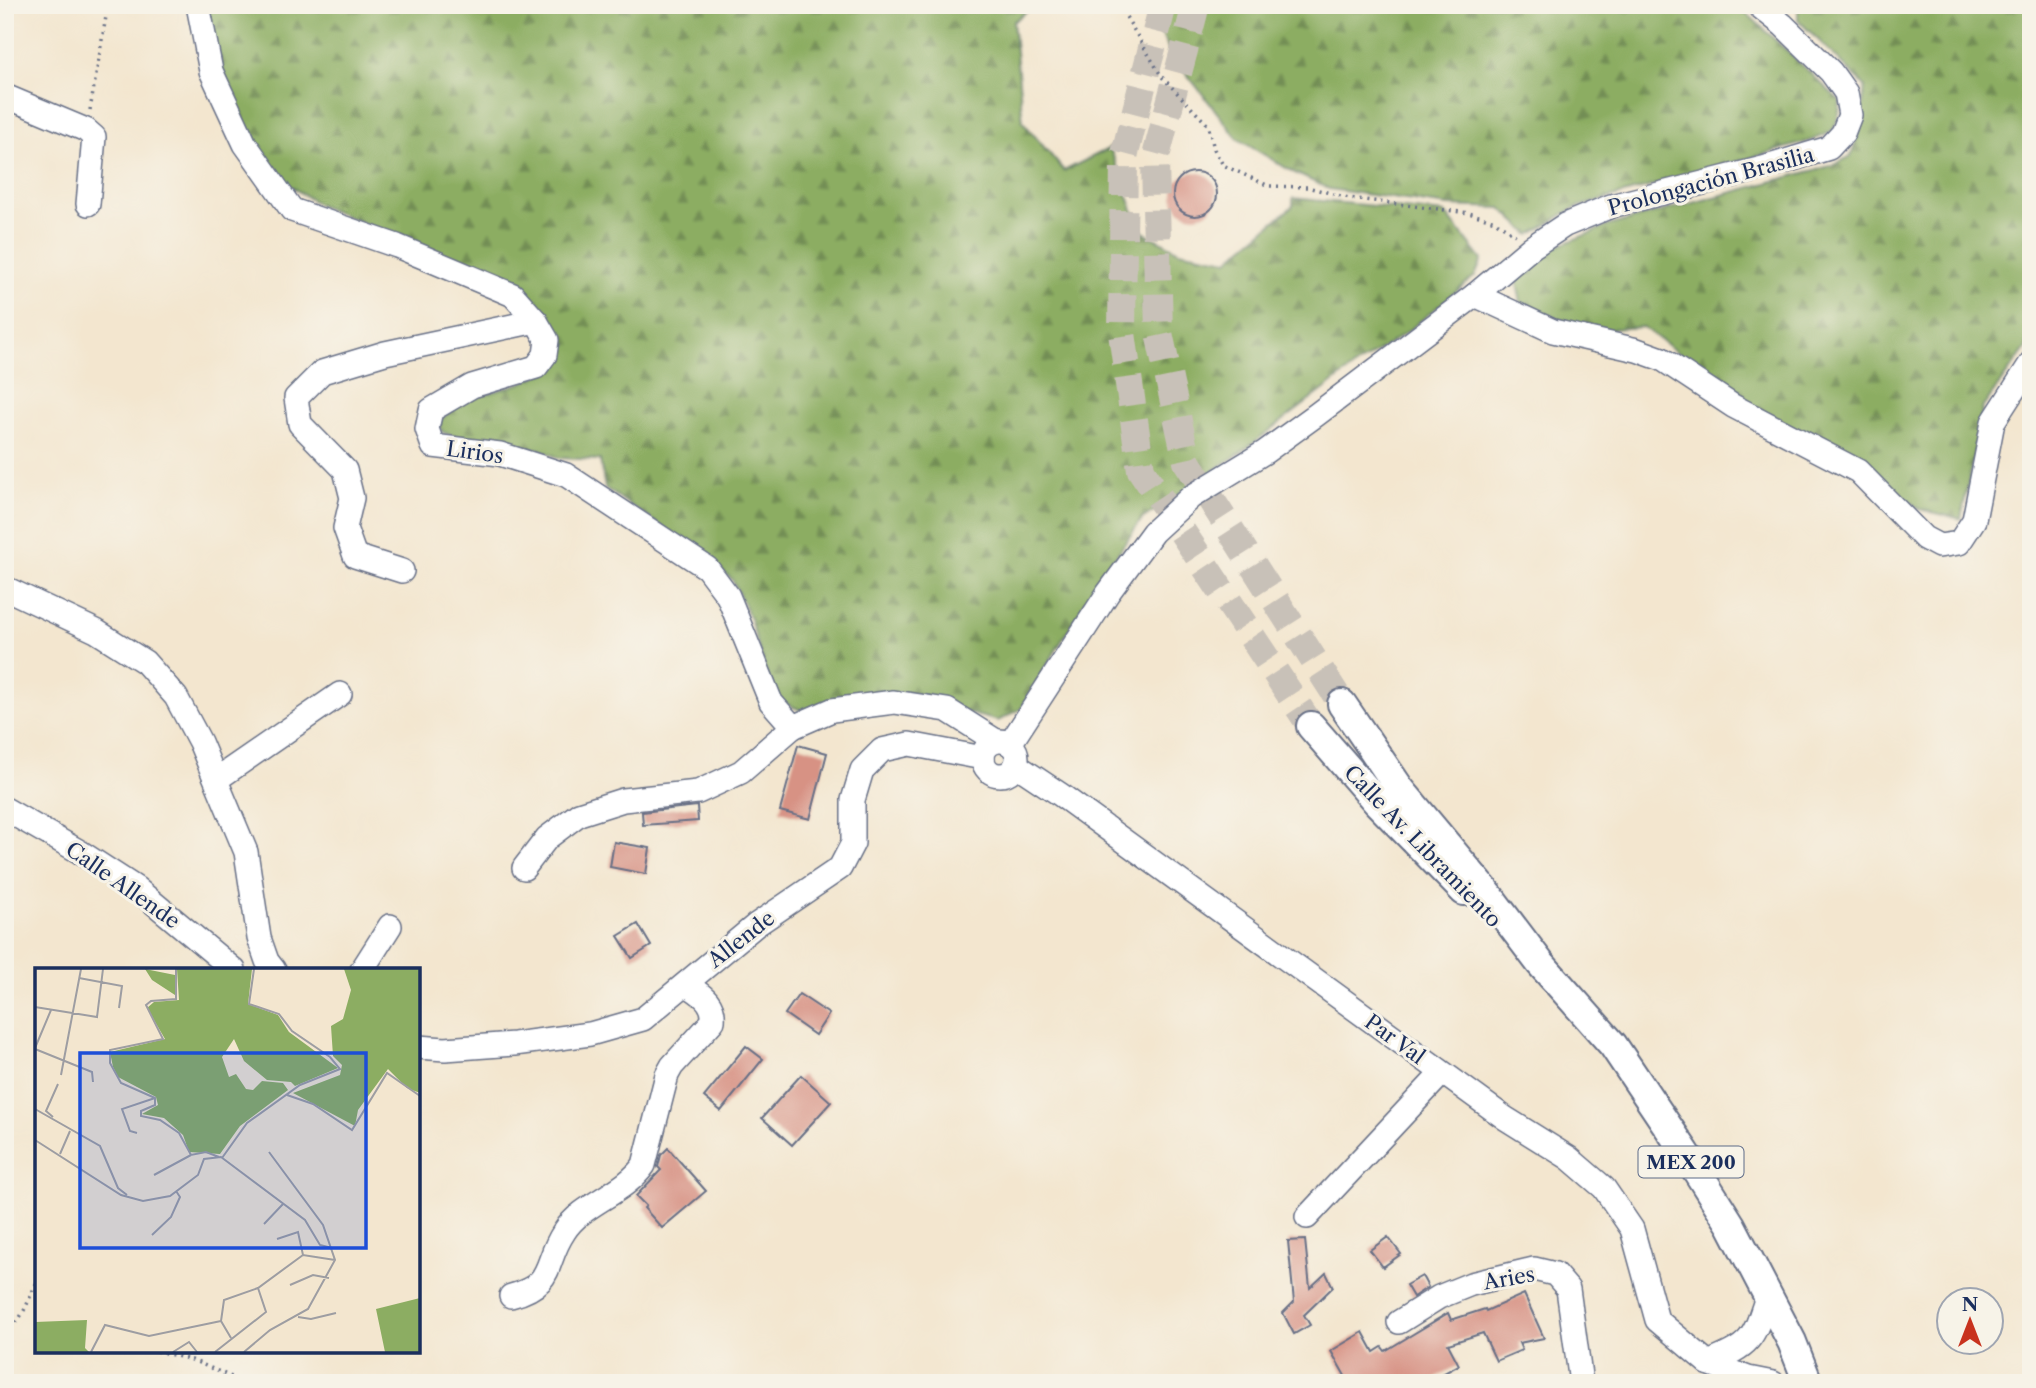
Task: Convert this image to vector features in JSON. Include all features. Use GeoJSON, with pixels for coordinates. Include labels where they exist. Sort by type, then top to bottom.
{"type":"FeatureCollection","features":[{"type":"Feature","properties":{"kind":"main road","name":"Calle Av. Libramiento"},"geometry":{"type":"LineString","coordinates":[[1342,704],[1399,789],[1487,893],[1540,963],[1613,1045],[1724,1214],[1792,1342],[1808,1383]]}},
{"type":"Feature","properties":{"kind":"main road","name":"Calle Av. Libramiento"},"geometry":{"type":"LineString","coordinates":[[1311,726],[1386,812],[1540,963]]}},
{"type":"Feature","properties":{"kind":"street","name":"Lirios"},"geometry":{"type":"LineString","coordinates":[[198,5],[211,71],[245,144],[292,210],[397,246],[513,295],[536,321],[547,340],[545,355],[536,367],[472,386],[431,410],[427,429],[433,446],[500,454],[566,474],[707,568],[728,596],[771,702],[793,727]]}},
{"type":"Feature","properties":{"kind":"street","name":"Prolongación Brasilia"},"geometry":{"type":"LineString","coordinates":[[1001,752],[1108,593],[1153,532],[1191,497],[1265,452],[1475,295],[1532,247],[1565,225],[1611,206],[1763,168],[1829,148],[1843,132],[1850,115],[1846,93],[1785,15],[1758,5]]}},
{"type":"Feature","properties":{"kind":"street"},"geometry":{"type":"LineString","coordinates":[[5,96],[86,130],[94,137],[88,204]]}},
{"type":"Feature","properties":{"kind":"street"},"geometry":{"type":"LineString","coordinates":[[1475,295],[1553,331],[1637,350],[1662,359],[1733,406],[1858,471],[1924,538],[1938,546],[1959,543],[1974,520],[1993,422],[2031,363]]}},
{"type":"Feature","properties":{"kind":"street"},"geometry":{"type":"LineString","coordinates":[[402,571],[355,556],[345,528],[352,498],[345,470],[300,424],[296,398],[322,372],[385,353],[536,321]]}},
{"type":"Feature","properties":{"kind":"street"},"geometry":{"type":"LineString","coordinates":[[5,588],[96,631],[145,662],[176,697],[217,779],[246,852],[260,938],[267,961],[272,968]]}},
{"type":"Feature","properties":{"kind":"street"},"geometry":{"type":"LineString","coordinates":[[217,779],[340,694]]}},
{"type":"Feature","properties":{"kind":"street"},"geometry":{"type":"LineString","coordinates":[[524,867],[547,838],[579,814],[623,800],[698,792],[741,772],[793,727],[832,710],[894,702],[947,710],[1001,752]]}},
{"type":"Feature","properties":{"kind":"street","name":"Allende"},"geometry":{"type":"LineString","coordinates":[[420,1047],[445,1049],[514,1044],[590,1034],[643,1019],[756,925],[840,868],[853,843],[853,800],[862,770],[882,750],[909,744],[1001,752]]}},
{"type":"Feature","properties":{"kind":"street","name":"Par Val"},"geometry":{"type":"LineString","coordinates":[[1001,752],[1442,1073],[1505,1118],[1569,1158],[1604,1188],[1632,1229],[1657,1320],[1708,1363],[1748,1378],[1773,1383]]}},
{"type":"Feature","properties":{"kind":"street","name":"Calle Allende"},"geometry":{"type":"LineString","coordinates":[[5,809],[137,889],[232,968]]}},
{"type":"Feature","properties":{"kind":"street"},"geometry":{"type":"LineString","coordinates":[[363,968],[390,926]]}},
{"type":"Feature","properties":{"kind":"street"},"geometry":{"type":"LineString","coordinates":[[511,1296],[531,1291],[539,1283],[569,1225],[637,1176],[644,1165],[667,1075],[713,1021],[713,1007],[707,999],[686,984]]}},
{"type":"Feature","properties":{"kind":"street"},"geometry":{"type":"LineString","coordinates":[[1307,1217],[1442,1073]]}},
{"type":"Feature","properties":{"kind":"street","name":"Aries"},"geometry":{"type":"LineString","coordinates":[[1399,1322],[1439,1297],[1471,1284],[1534,1269],[1555,1275],[1568,1289],[1581,1383]]}},
{"type":"Feature","properties":{"kind":"street"},"geometry":{"type":"LineString","coordinates":[[1708,1363],[1738,1350],[1752,1337],[1768,1294]]}},
{"type":"Feature","properties":{"kind":"path"},"geometry":{"type":"LineString","coordinates":[[86,130],[108,5]]}},
{"type":"Feature","properties":{"kind":"path"},"geometry":{"type":"LineString","coordinates":[[1119,5],[1162,77],[1208,125],[1214,149],[1223,165],[1269,186],[1307,187],[1349,198],[1469,213],[1495,221],[1532,247]]}},
{"type":"Feature","properties":{"kind":"path"},"geometry":{"type":"LineString","coordinates":[[5,1331],[12,1327],[30,1301],[35,1287]]}},
{"type":"Feature","properties":{"kind":"path"},"geometry":{"type":"LineString","coordinates":[[165,1353],[192,1360],[246,1383]]}},
{"type":"Feature","properties":{"kind":"green space"},"geometry":{"type":"Polygon","coordinates":[[[208,5],[1035,5],[1013,22],[1023,122],[1064,171],[1110,148],[1141,231],[1179,251],[1228,260],[1293,206],[1293,198],[1445,213],[1482,260],[1475,276],[1407,332],[1351,369],[1240,453],[1142,519],[1092,590],[1021,709],[998,721],[918,700],[803,711],[779,701],[765,670],[750,618],[732,579],[696,550],[605,488],[600,460],[559,458],[539,449],[466,440],[442,432],[439,421],[461,402],[521,383],[557,367],[562,347],[541,308],[482,272],[319,205],[270,172],[231,97],[206,14],[208,5]]]}},
{"type":"Feature","properties":{"kind":"green space"},"geometry":{"type":"Polygon","coordinates":[[[1148,5],[1738,5],[1840,101],[1838,120],[1831,131],[1803,143],[1574,208],[1530,235],[1501,208],[1448,206],[1329,189],[1293,172],[1238,139],[1171,54],[1148,5]]]}},
{"type":"Feature","properties":{"kind":"green space"},"geometry":{"type":"Polygon","coordinates":[[[1798,5],[2031,5],[2031,341],[1983,407],[1961,519],[1919,509],[1868,468],[1750,407],[1643,327],[1594,330],[1563,321],[1521,302],[1517,284],[1522,272],[1553,248],[1607,226],[1834,165],[1851,156],[1860,128],[1865,86],[1798,20],[1798,5]]]}},
{"type":"Feature","properties":{"kind":"building"},"geometry":{"type":"Polygon","coordinates":[[[1195,172],[1211,178],[1217,194],[1211,210],[1195,216],[1179,210],[1173,194],[1179,178],[1195,172]]]}},
{"type":"Feature","properties":{"kind":"building"},"geometry":{"type":"Polygon","coordinates":[[[798,745],[827,753],[810,819],[780,811],[798,745]]]}},
{"type":"Feature","properties":{"kind":"building"},"geometry":{"type":"Polygon","coordinates":[[[697,806],[698,821],[643,825],[642,812],[697,806]]]}},
{"type":"Feature","properties":{"kind":"building"},"geometry":{"type":"Polygon","coordinates":[[[614,842],[650,848],[646,874],[610,867],[614,842]]]}},
{"type":"Feature","properties":{"kind":"building"},"geometry":{"type":"Polygon","coordinates":[[[638,924],[651,946],[632,958],[618,936],[638,924]]]}},
{"type":"Feature","properties":{"kind":"building"},"geometry":{"type":"Polygon","coordinates":[[[799,994],[829,1014],[815,1035],[785,1014],[799,994]]]}},
{"type":"Feature","properties":{"kind":"building"},"geometry":{"type":"Polygon","coordinates":[[[746,1046],[763,1059],[721,1111],[704,1097],[746,1046]]]}},
{"type":"Feature","properties":{"kind":"building"},"geometry":{"type":"Polygon","coordinates":[[[801,1075],[831,1102],[792,1145],[762,1118],[801,1075]]]}},
{"type":"Feature","properties":{"kind":"building"},"geometry":{"type":"Polygon","coordinates":[[[668,1148],[706,1191],[662,1228],[636,1196],[661,1170],[658,1167],[661,1155],[668,1148]]]}},
{"type":"Feature","properties":{"kind":"building"},"geometry":{"type":"Polygon","coordinates":[[[1388,1237],[1401,1254],[1383,1267],[1370,1250],[1388,1237]]]}},
{"type":"Feature","properties":{"kind":"building"},"geometry":{"type":"Polygon","coordinates":[[[1305,1240],[1310,1288],[1326,1273],[1333,1287],[1304,1315],[1310,1325],[1294,1334],[1283,1313],[1294,1302],[1288,1241],[1305,1240]]]}},
{"type":"Feature","properties":{"kind":"building"},"geometry":{"type":"Polygon","coordinates":[[[1422,1276],[1428,1287],[1413,1297],[1406,1285],[1422,1276]]]}},
{"type":"Feature","properties":{"kind":"building"},"geometry":{"type":"Polygon","coordinates":[[[1524,1294],[1544,1338],[1519,1343],[1522,1350],[1496,1361],[1483,1333],[1448,1344],[1459,1365],[1426,1383],[1349,1383],[1331,1351],[1363,1332],[1374,1352],[1382,1347],[1385,1351],[1448,1313],[1451,1320],[1485,1309],[1486,1311],[1524,1294]]]}},
{"type":"Feature","properties":{"kind":"tunnel"},"geometry":{"type":"LineString","coordinates":[[1163,5],[1124,157],[1122,333],[1141,470],[1311,726]]}},
{"type":"Feature","properties":{"kind":"tunnel"},"geometry":{"type":"LineString","coordinates":[[1196,5],[1155,160],[1159,333],[1187,462],[1342,704]]}}]}
